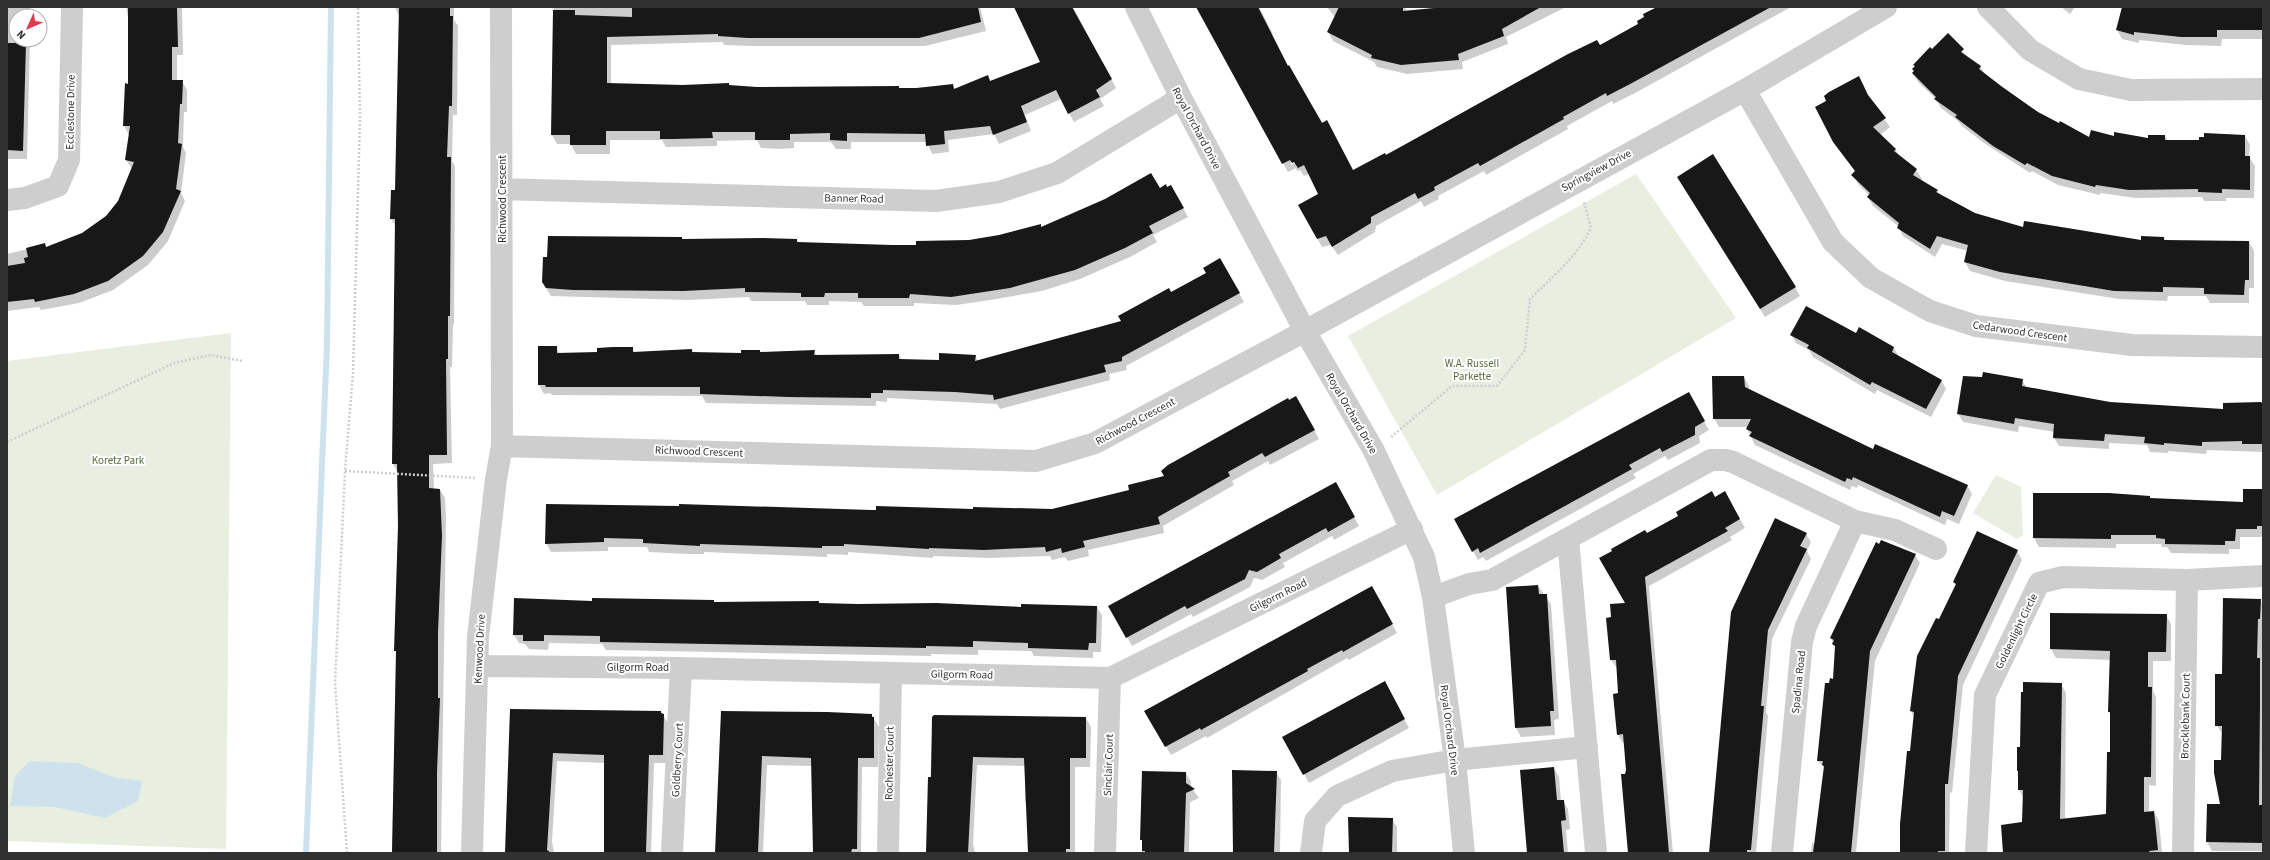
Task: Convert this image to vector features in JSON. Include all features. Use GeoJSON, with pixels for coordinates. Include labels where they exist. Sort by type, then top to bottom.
{"type":"FeatureCollection","features":[{"type":"Feature","properties":{"kind":"street","name":"Ecclestone Drive"},"geometry":{"type":"LineString","coordinates":[[7,200],[25,198],[58,186],[69,160],[72,7]]}},
{"type":"Feature","properties":{"kind":"street","name":"Richwood Crescent"},"geometry":{"type":"LineString","coordinates":[[501,7],[502,446],[1036,461],[1095,443],[1305,331]]}},
{"type":"Feature","properties":{"kind":"street","name":"Royal Orchard Drive"},"geometry":{"type":"LineString","coordinates":[[1136,7],[1181,98],[1305,331],[1373,449],[1424,557],[1433,597],[1455,760],[1464,853]]}},
{"type":"Feature","properties":{"kind":"street","name":"Springview Drive"},"geometry":{"type":"LineString","coordinates":[[1305,331],[1576,181],[1745,90],[1886,7]]}},
{"type":"Feature","properties":{"kind":"street"},"geometry":{"type":"LineString","coordinates":[[1988,7],[2030,50],[2079,79],[2131,90],[2263,89]]}},
{"type":"Feature","properties":{"kind":"street","name":"Cedarwood Crescent"},"geometry":{"type":"LineString","coordinates":[[1745,90],[1833,242],[1871,278],[1930,311],[1976,326],[2132,345],[2263,347]]}},
{"type":"Feature","properties":{"kind":"street","name":"Banner Road"},"geometry":{"type":"LineString","coordinates":[[502,190],[936,201],[999,192],[1057,173],[1181,98]]}},
{"type":"Feature","properties":{"kind":"street","name":"Kenwood Drive"},"geometry":{"type":"LineString","coordinates":[[472,853],[478,637],[496,479],[502,446]]}},
{"type":"Feature","properties":{"kind":"street"},"geometry":{"type":"LineString","coordinates":[[1433,597],[1469,584],[1492,580],[1706,462],[1718,459],[1733,462],[1855,521],[1895,530],[1936,549]]}},
{"type":"Feature","properties":{"kind":"street","name":"Spadina Road"},"geometry":{"type":"LineString","coordinates":[[1782,853],[1802,642],[1806,626],[1855,521]]}},
{"type":"Feature","properties":{"kind":"street","name":"Gilgorm Road"},"geometry":{"type":"LineString","coordinates":[[477,666],[682,668],[1110,678],[1412,529]]}},
{"type":"Feature","properties":{"kind":"street"},"geometry":{"type":"LineString","coordinates":[[1568,539],[1596,853]]}},
{"type":"Feature","properties":{"kind":"street","name":"Goldenlight Circle"},"geometry":{"type":"LineString","coordinates":[[1976,853],[1985,695],[2039,583],[2063,577],[2187,580],[2263,576]]}},
{"type":"Feature","properties":{"kind":"street","name":"Brocklebank Court"},"geometry":{"type":"LineString","coordinates":[[2183,853],[2187,580]]}},
{"type":"Feature","properties":{"kind":"street","name":"Goldberry Court"},"geometry":{"type":"LineString","coordinates":[[672,853],[682,668]]}},
{"type":"Feature","properties":{"kind":"street","name":"Rochester Court"},"geometry":{"type":"LineString","coordinates":[[888,853],[891,673]]}},
{"type":"Feature","properties":{"kind":"street","name":"Sinclair Court"},"geometry":{"type":"LineString","coordinates":[[1105,853],[1110,678]]}},
{"type":"Feature","properties":{"kind":"street"},"geometry":{"type":"LineString","coordinates":[[1311,853],[1315,822],[1338,796],[1392,771],[1455,760],[1586,747]]}},
{"type":"Feature","properties":{"kind":"path"},"geometry":{"type":"LineString","coordinates":[[347,853],[335,684],[345,471],[353,372],[360,118],[358,7]]}},
{"type":"Feature","properties":{"kind":"path"},"geometry":{"type":"LineString","coordinates":[[1373,449],[1396,434],[1433,400],[1452,386],[1497,386],[1525,350],[1530,299],[1578,252],[1591,228],[1576,181]]}},
{"type":"Feature","properties":{"kind":"path"},"geometry":{"type":"LineString","coordinates":[[7,442],[174,363],[211,355],[242,361]]}},
{"type":"Feature","properties":{"kind":"path"},"geometry":{"type":"LineString","coordinates":[[345,471],[496,479]]}},
{"type":"Feature","properties":{"kind":"green space","name":"W.A. Russell Parkette"},"geometry":{"type":"Polygon","coordinates":[[[1636,174],[1736,318],[1437,495],[1348,336],[1636,174]]]}},
{"type":"Feature","properties":{"kind":"green space","name":"Koretz Park"},"geometry":{"type":"Polygon","coordinates":[[[231,333],[226,849],[7,841],[7,361],[231,333]]]}},
{"type":"Feature","properties":{"kind":"green space"},"geometry":{"type":"Polygon","coordinates":[[[1996,475],[2021,487],[2023,535],[2017,539],[1973,513],[1996,475]]]}},
{"type":"Feature","properties":{"kind":"water"},"geometry":{"type":"Polygon","coordinates":[[[30,761],[78,763],[113,777],[142,781],[138,801],[105,818],[55,807],[10,806],[15,776],[30,761]]]}},
{"type":"Feature","properties":{"kind":"building"},"geometry":{"type":"Polygon","coordinates":[[[128,7],[177,7],[178,47],[172,47],[172,80],[183,80],[178,143],[182,144],[176,189],[181,191],[163,232],[143,256],[108,281],[74,294],[35,302],[34,299],[7,302],[7,266],[25,263],[24,258],[28,257],[26,248],[45,243],[46,247],[82,233],[106,216],[118,201],[134,162],[125,160],[130,126],[123,126],[125,83],[128,84],[128,7]]]}},
{"type":"Feature","properties":{"kind":"building"},"geometry":{"type":"Polygon","coordinates":[[[399,7],[450,7],[450,16],[453,16],[452,106],[449,106],[447,157],[451,157],[450,316],[448,316],[448,359],[446,359],[447,455],[429,455],[429,488],[440,489],[442,536],[438,632],[438,698],[440,698],[437,772],[437,853],[392,853],[396,651],[394,651],[398,526],[397,464],[392,464],[395,219],[390,219],[391,190],[395,190],[399,7]]]}},
{"type":"Feature","properties":{"kind":"building"},"geometry":{"type":"Polygon","coordinates":[[[632,7],[978,7],[981,22],[919,38],[747,38],[718,36],[718,34],[607,37],[607,83],[683,85],[729,83],[729,85],[757,87],[899,86],[899,88],[917,88],[953,84],[954,89],[988,75],[990,81],[1040,62],[1014,7],[1072,7],[1112,79],[1096,90],[1100,97],[1068,114],[1056,90],[1021,106],[1027,122],[993,135],[990,126],[944,131],[945,144],[926,146],[925,134],[847,133],[847,141],[830,140],[830,133],[790,134],[790,140],[755,140],[755,132],[712,132],[713,138],[660,139],[660,131],[606,131],[606,145],[570,145],[570,135],[551,135],[553,10],[575,10],[575,15],[632,17],[632,7]]]}},
{"type":"Feature","properties":{"kind":"building"},"geometry":{"type":"Polygon","coordinates":[[[1196,7],[1258,7],[1288,66],[1289,65],[1322,123],[1327,120],[1353,170],[1385,153],[1386,155],[1568,54],[1597,40],[1600,45],[1638,24],[1637,21],[1644,17],[1643,14],[1657,7],[1771,7],[1607,96],[1606,93],[1563,117],[1564,119],[1480,166],[1478,163],[1434,187],[1435,190],[1418,199],[1415,193],[1371,217],[1371,223],[1332,247],[1326,236],[1317,239],[1298,205],[1318,194],[1304,165],[1298,168],[1294,162],[1292,163],[1290,160],[1282,164],[1196,7]]]}},
{"type":"Feature","properties":{"kind":"building"},"geometry":{"type":"Polygon","coordinates":[[[1339,7],[1403,7],[1403,11],[1444,7],[1541,7],[1502,29],[1504,36],[1458,54],[1459,60],[1401,65],[1371,58],[1372,55],[1327,32],[1339,7]]]}},
{"type":"Feature","properties":{"kind":"building"},"geometry":{"type":"Polygon","coordinates":[[[2122,7],[2263,7],[2263,30],[2217,30],[2217,37],[2181,37],[2134,32],[2134,35],[2116,30],[2122,7]]]}},
{"type":"Feature","properties":{"kind":"building"},"geometry":{"type":"Polygon","coordinates":[[[1948,33],[1964,49],[1961,52],[1981,66],[1979,69],[2001,86],[2038,112],[2059,123],[2060,121],[2089,137],[2091,130],[2114,136],[2114,132],[2148,138],[2148,135],[2165,135],[2165,140],[2199,140],[2199,137],[2204,137],[2204,133],[2245,135],[2245,156],[2250,156],[2250,190],[2222,189],[2222,193],[2198,192],[2198,189],[2129,190],[2096,185],[2095,187],[2052,176],[2027,163],[2025,165],[1993,146],[1955,117],[1957,115],[1934,99],[1936,97],[1912,73],[1914,71],[1912,69],[1915,66],[1913,65],[1930,47],[1932,49],[1948,33]]]}},
{"type":"Feature","properties":{"kind":"building"},"geometry":{"type":"Polygon","coordinates":[[[8,43],[8,48],[26,48],[23,151],[7,150],[8,43]]]}},
{"type":"Feature","properties":{"kind":"building"},"geometry":{"type":"Polygon","coordinates":[[[1859,76],[1868,95],[1886,118],[1873,127],[1896,149],[1894,151],[1917,169],[1913,175],[1938,190],[1936,192],[1975,213],[2023,227],[2024,221],[2141,240],[2141,236],[2164,237],[2164,240],[2249,241],[2249,280],[2245,280],[2244,295],[2204,294],[2204,288],[2163,287],[2163,292],[2114,291],[2000,272],[1964,262],[1968,245],[1937,236],[1930,249],[1897,228],[1899,223],[1867,197],[1870,193],[1851,175],[1855,171],[1833,142],[1815,107],[1826,101],[1824,96],[1829,92],[1859,76]]]}},
{"type":"Feature","properties":{"kind":"building"},"geometry":{"type":"Polygon","coordinates":[[[1713,154],[1796,287],[1760,309],[1677,177],[1713,154]]]}},
{"type":"Feature","properties":{"kind":"building"},"geometry":{"type":"Polygon","coordinates":[[[1151,173],[1160,188],[1166,184],[1167,187],[1171,185],[1184,208],[1149,226],[1153,233],[1125,248],[1075,270],[1010,288],[951,297],[910,294],[909,298],[858,298],[858,293],[825,293],[824,297],[801,297],[801,293],[745,292],[745,288],[683,291],[573,290],[546,288],[542,282],[543,257],[547,257],[548,236],[682,237],[682,239],[763,238],[797,239],[797,242],[892,245],[916,245],[916,241],[969,240],[999,235],[1041,224],[1041,227],[1105,199],[1151,173]]]}},
{"type":"Feature","properties":{"kind":"building"},"geometry":{"type":"Polygon","coordinates":[[[1220,258],[1240,293],[1122,357],[1122,361],[1104,365],[1106,372],[994,400],[993,395],[955,392],[883,390],[883,393],[871,393],[871,398],[788,397],[700,394],[700,387],[546,387],[545,385],[538,385],[538,346],[557,346],[557,353],[597,352],[597,348],[613,347],[633,347],[633,352],[692,349],[692,352],[741,353],[741,350],[760,350],[760,352],[815,350],[814,355],[899,354],[899,359],[939,360],[939,353],[976,355],[975,361],[1121,321],[1118,316],[1169,288],[1171,292],[1206,273],[1203,268],[1220,258]]]}},
{"type":"Feature","properties":{"kind":"building"},"geometry":{"type":"Polygon","coordinates":[[[1806,306],[1856,333],[1859,327],[1894,347],[1892,352],[1942,380],[1926,409],[1872,382],[1870,385],[1807,348],[1809,345],[1790,335],[1806,306]]]}},
{"type":"Feature","properties":{"kind":"building"},"geometry":{"type":"Polygon","coordinates":[[[1983,372],[2023,379],[2022,386],[2110,402],[2223,409],[2223,403],[2261,402],[2263,404],[2262,444],[2242,444],[2242,441],[2202,442],[2202,446],[2164,443],[2164,445],[2144,443],[2145,437],[2105,434],[2104,441],[2053,438],[2054,424],[2015,418],[2014,424],[1957,414],[1963,376],[1982,377],[1983,372]]]}},
{"type":"Feature","properties":{"kind":"building"},"geometry":{"type":"Polygon","coordinates":[[[1712,376],[1744,376],[1745,387],[1873,449],[1875,444],[1968,485],[1954,516],[1942,511],[1940,517],[1853,477],[1852,480],[1847,478],[1845,482],[1749,436],[1752,432],[1746,429],[1751,419],[1713,419],[1712,376]]]}},
{"type":"Feature","properties":{"kind":"building"},"geometry":{"type":"Polygon","coordinates":[[[1689,392],[1705,421],[1695,427],[1695,435],[1662,452],[1660,448],[1629,465],[1632,469],[1480,553],[1478,548],[1472,552],[1454,519],[1689,392]]]}},
{"type":"Feature","properties":{"kind":"building"},"geometry":{"type":"Polygon","coordinates":[[[1296,396],[1315,430],[1265,457],[1262,453],[1228,472],[1230,476],[1158,517],[1160,524],[1083,541],[1085,547],[1062,553],[1061,548],[1046,552],[1045,547],[984,550],[929,549],[844,544],[844,546],[822,546],[822,548],[700,544],[700,546],[643,543],[643,539],[604,538],[604,542],[545,544],[546,504],[679,506],[679,504],[872,510],[876,510],[876,506],[973,509],[973,507],[1052,509],[1129,490],[1128,485],[1164,476],[1161,471],[1168,465],[1288,398],[1289,400],[1296,396]]]}},
{"type":"Feature","properties":{"kind":"building"},"geometry":{"type":"Polygon","coordinates":[[[1336,482],[1355,517],[1328,532],[1326,528],[1279,554],[1281,558],[1257,572],[1249,570],[1245,579],[1187,609],[1185,606],[1126,638],[1108,606],[1336,482]]]}},
{"type":"Feature","properties":{"kind":"building"},"geometry":{"type":"Polygon","coordinates":[[[2243,489],[2263,489],[2263,526],[2257,526],[2257,529],[2236,529],[2235,541],[2225,541],[2225,545],[2165,544],[2165,539],[2156,538],[2156,535],[2111,535],[2111,539],[2033,538],[2033,493],[2109,493],[2150,496],[2150,498],[2243,502],[2243,489]]]}},
{"type":"Feature","properties":{"kind":"building"},"geometry":{"type":"Polygon","coordinates":[[[1712,491],[1715,497],[1725,491],[1740,519],[1725,528],[1728,531],[1645,577],[1669,853],[1628,853],[1621,774],[1625,774],[1626,770],[1623,734],[1617,735],[1613,694],[1618,693],[1616,660],[1610,660],[1606,618],[1611,617],[1610,604],[1625,603],[1599,558],[1612,551],[1611,549],[1645,530],[1647,533],[1678,516],[1676,512],[1712,491]]]}},
{"type":"Feature","properties":{"kind":"building"},"geometry":{"type":"Polygon","coordinates":[[[1775,518],[1807,533],[1800,546],[1807,549],[1768,630],[1761,706],[1764,706],[1751,850],[1747,850],[1747,853],[1709,853],[1731,612],[1775,518]]]}},
{"type":"Feature","properties":{"kind":"building"},"geometry":{"type":"Polygon","coordinates":[[[1977,531],[2018,550],[1958,676],[1948,784],[1945,784],[1945,851],[1938,851],[1938,853],[1900,853],[1900,824],[1907,751],[1910,751],[1914,712],[1910,711],[1917,656],[1936,618],[1939,619],[1956,584],[1953,582],[1977,531]]]}},
{"type":"Feature","properties":{"kind":"building"},"geometry":{"type":"Polygon","coordinates":[[[1881,540],[1916,554],[1870,651],[1851,853],[1813,853],[1824,766],[1822,765],[1823,761],[1817,761],[1825,683],[1829,683],[1830,678],[1833,679],[1835,646],[1832,644],[1834,640],[1830,638],[1876,542],[1879,544],[1881,540]]]}},
{"type":"Feature","properties":{"kind":"building"},"geometry":{"type":"Polygon","coordinates":[[[1538,585],[1539,594],[1547,594],[1554,711],[1550,711],[1551,726],[1515,728],[1506,587],[1538,585]]]}},
{"type":"Feature","properties":{"kind":"building"},"geometry":{"type":"Polygon","coordinates":[[[1372,586],[1393,624],[1343,652],[1342,650],[1307,669],[1308,671],[1201,730],[1200,728],[1165,747],[1144,711],[1372,586]]]}},
{"type":"Feature","properties":{"kind":"building"},"geometry":{"type":"Polygon","coordinates":[[[514,598],[592,601],[592,598],[714,600],[714,602],[819,601],[819,603],[858,604],[936,603],[1021,607],[1021,604],[1097,606],[1096,643],[1089,643],[1088,650],[1028,648],[1028,643],[973,641],[973,647],[926,646],[926,648],[600,642],[600,636],[544,635],[544,641],[523,641],[523,635],[513,635],[514,598]]]}},
{"type":"Feature","properties":{"kind":"building"},"geometry":{"type":"Polygon","coordinates":[[[2223,598],[2261,599],[2260,619],[2258,619],[2257,658],[2260,658],[2259,805],[2263,805],[2263,843],[2206,842],[2207,804],[2220,804],[2214,773],[2214,760],[2221,760],[2222,726],[2215,726],[2215,674],[2222,674],[2223,598]]]}},
{"type":"Feature","properties":{"kind":"building"},"geometry":{"type":"Polygon","coordinates":[[[2050,613],[2167,614],[2166,652],[2148,652],[2148,687],[2152,687],[2151,777],[2144,777],[2144,812],[2154,811],[2158,850],[2149,851],[2150,853],[2003,853],[2001,825],[2022,822],[2023,790],[2018,790],[2017,747],[2020,747],[2021,692],[2023,692],[2023,682],[2062,683],[2060,819],[2106,814],[2107,752],[2110,752],[2110,712],[2108,712],[2110,651],[2050,649],[2050,613]]]}},
{"type":"Feature","properties":{"kind":"building"},"geometry":{"type":"Polygon","coordinates":[[[1385,681],[1405,719],[1303,775],[1282,737],[1385,681]]]}},
{"type":"Feature","properties":{"kind":"building"},"geometry":{"type":"Polygon","coordinates":[[[510,709],[661,711],[661,713],[664,714],[663,755],[649,755],[646,853],[604,853],[604,755],[553,753],[547,850],[551,853],[505,853],[510,709]]]}},
{"type":"Feature","properties":{"kind":"building"},"geometry":{"type":"Polygon","coordinates":[[[721,711],[872,714],[872,717],[874,717],[874,758],[858,758],[857,849],[852,849],[851,853],[813,853],[811,758],[762,756],[758,853],[715,853],[721,711]]]}},
{"type":"Feature","properties":{"kind":"building"},"geometry":{"type":"Polygon","coordinates":[[[934,715],[1086,717],[1086,758],[1070,758],[1070,849],[1066,849],[1066,853],[1028,853],[1024,758],[973,757],[968,853],[926,853],[928,777],[931,777],[932,717],[934,715]]]}},
{"type":"Feature","properties":{"kind":"building"},"geometry":{"type":"Polygon","coordinates":[[[1554,767],[1557,800],[1564,800],[1566,820],[1561,821],[1564,853],[1527,853],[1520,770],[1554,767]]]}},
{"type":"Feature","properties":{"kind":"building"},"geometry":{"type":"Polygon","coordinates":[[[1232,770],[1277,771],[1274,853],[1233,853],[1232,770]]]}},
{"type":"Feature","properties":{"kind":"building"},"geometry":{"type":"Polygon","coordinates":[[[1142,771],[1186,772],[1186,783],[1195,789],[1186,793],[1184,853],[1145,853],[1145,851],[1142,851],[1142,840],[1140,840],[1142,771]]]}},
{"type":"Feature","properties":{"kind":"building"},"geometry":{"type":"Polygon","coordinates":[[[1348,817],[1393,818],[1392,853],[1349,853],[1348,817]]]}},
{"type":"Feature","properties":{"kind":"waterway"},"geometry":{"type":"LineString","coordinates":[[306,853],[327,344],[331,7]]}}]}
